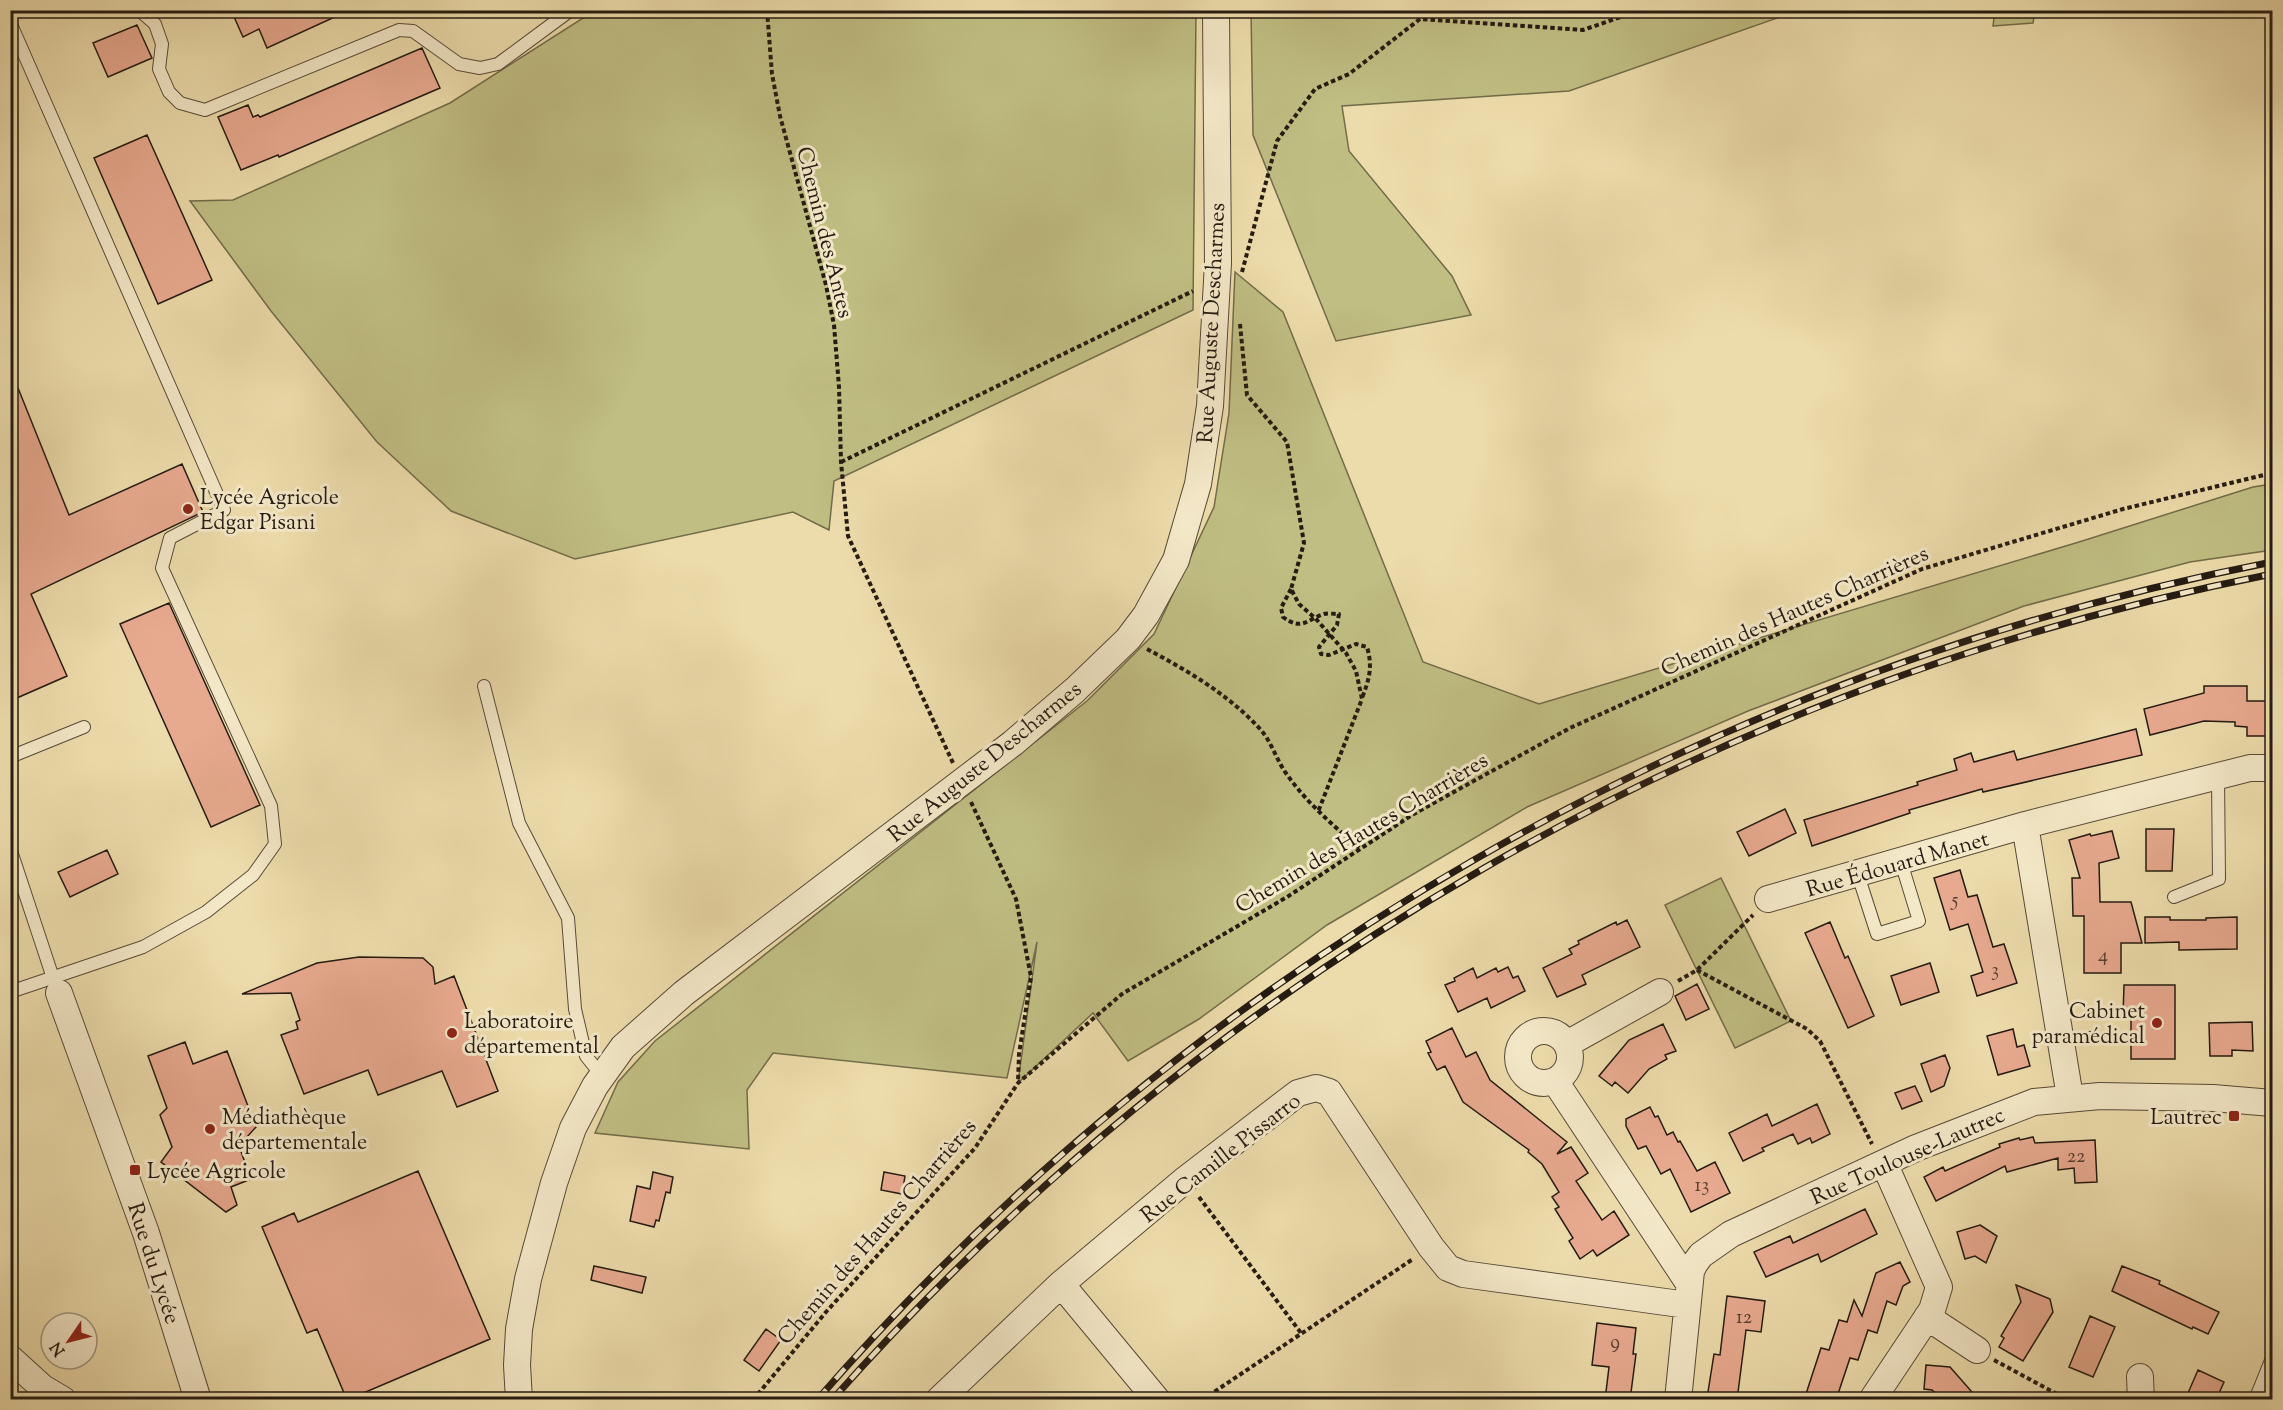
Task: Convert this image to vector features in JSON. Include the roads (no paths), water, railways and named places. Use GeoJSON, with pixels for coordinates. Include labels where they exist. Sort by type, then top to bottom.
{"type":"FeatureCollection","features":[{"type":"Feature","properties":{"kind":"street","name":"Rue Auguste Descharmes"},"geometry":{"type":"LineString","coordinates":[[519,1400],[517,1365],[519,1329],[528,1279],[554,1183],[573,1128],[602,1076],[623,1047],[684,993],[1013,743],[1075,690],[1128,639],[1146,615],[1176,560],[1198,484],[1228,280],[1216,10]]}},
{"type":"Feature","properties":{"kind":"street","name":"Rue Édouard Manet"},"geometry":{"type":"LineString","coordinates":[[1768,899],[1858,875],[2025,825],[2250,768],[2272,768]]}},
{"type":"Feature","properties":{"kind":"street"},"geometry":{"type":"LineString","coordinates":[[2025,825],[2070,1097]]}},
{"type":"Feature","properties":{"kind":"street","name":"Rue du Lycée"},"geometry":{"type":"LineString","coordinates":[[56,985],[146,1233],[198,1400]]}},
{"type":"Feature","properties":{"kind":"street"},"geometry":{"type":"LineString","coordinates":[[1567,1044],[1659,992]]}},
{"type":"Feature","properties":{"kind":"street"},"geometry":{"type":"LineString","coordinates":[[1537,1031],[1554,1032],[1567,1044],[1570,1060],[1567,1069],[1555,1081],[1538,1083],[1523,1074],[1519,1066],[1518,1049],[1528,1035],[1537,1031]]}},
{"type":"Feature","properties":{"kind":"street"},"geometry":{"type":"LineString","coordinates":[[1555,1081],[1688,1294]]}},
{"type":"Feature","properties":{"kind":"street","name":"Rue Camille Pissarro"},"geometry":{"type":"LineString","coordinates":[[939,1400],[1061,1284],[1186,1179],[1298,1093],[1316,1088],[1329,1092],[1431,1247],[1448,1268],[1463,1274],[1688,1294]]}},
{"type":"Feature","properties":{"kind":"street","name":"Rue Toulouse-Lautrec"},"geometry":{"type":"LineString","coordinates":[[1678,1400],[1688,1294],[1695,1263],[1731,1234],[1884,1163],[2034,1102],[2100,1096],[2213,1098],[2272,1103]]}},
{"type":"Feature","properties":{"kind":"street"},"geometry":{"type":"LineString","coordinates":[[1882,1394],[1932,1310],[1939,1287],[1884,1163]]}},
{"type":"Feature","properties":{"kind":"street"},"geometry":{"type":"LineString","coordinates":[[1061,1284],[1157,1400]]}},
{"type":"Feature","properties":{"kind":"street"},"geometry":{"type":"LineString","coordinates":[[1927,1317],[1977,1350]]}},
{"type":"Feature","properties":{"kind":"street"},"geometry":{"type":"LineString","coordinates":[[10,1358],[43,1388],[63,1400]]}},
{"type":"Feature","properties":{"kind":"lane"},"geometry":{"type":"LineString","coordinates":[[140,10],[155,24],[162,44],[159,69],[169,92],[180,103],[205,110],[399,30],[413,31],[459,64],[480,68],[498,64],[571,10]]}},
{"type":"Feature","properties":{"kind":"lane"},"geometry":{"type":"LineString","coordinates":[[10,22],[224,510],[170,538],[162,568],[271,806],[275,844],[253,875],[206,912],[144,947],[56,985],[10,992]]}},
{"type":"Feature","properties":{"kind":"lane"},"geometry":{"type":"LineString","coordinates":[[484,686],[519,823],[568,918],[575,1009],[586,1056],[602,1076]]}},
{"type":"Feature","properties":{"kind":"lane"},"geometry":{"type":"LineString","coordinates":[[10,757],[84,726]]}},
{"type":"Feature","properties":{"kind":"lane"},"geometry":{"type":"LineString","coordinates":[[2174,897],[2219,879],[2225,774]]}},
{"type":"Feature","properties":{"kind":"lane"},"geometry":{"type":"LineString","coordinates":[[10,848],[56,985]]}},
{"type":"Feature","properties":{"kind":"lane"},"geometry":{"type":"LineString","coordinates":[[1858,875],[1877,934],[1919,921],[1901,862]]}},
{"type":"Feature","properties":{"kind":"lane"},"geometry":{"type":"LineString","coordinates":[[2061,1040],[2090,1038]]}},
{"type":"Feature","properties":{"kind":"lane"},"geometry":{"type":"LineString","coordinates":[[2255,1400],[2272,1358]]}},
{"type":"Feature","properties":{"kind":"railway"},"geometry":{"type":"LineString","coordinates":[[817,1400],[965,1244],[1124,1101],[1295,973],[1475,860],[1663,761],[1860,678],[2063,612],[2272,562]]}},
{"type":"Feature","properties":{"kind":"railway"},"geometry":{"type":"LineString","coordinates":[[832,1400],[980,1246],[1138,1106],[1307,980],[1484,868],[1670,771],[1864,689],[2065,624],[2272,574]]}},
{"type":"Feature","properties":{"kind":"place","name":"Lycée Agricole Edgar Pisani"},"geometry":{"type":"Point","coordinates":[188,509]}},
{"type":"Feature","properties":{"kind":"place","name":"Cabinet paramédical"},"geometry":{"type":"Point","coordinates":[2157,1023]}},
{"type":"Feature","properties":{"kind":"place","name":"Laboratoire départemental"},"geometry":{"type":"Point","coordinates":[452,1033]}},
{"type":"Feature","properties":{"kind":"place","name":"Lautrec"},"geometry":{"type":"Point","coordinates":[2234,1116]}},
{"type":"Feature","properties":{"kind":"place","name":"Médiathèque départementale"},"geometry":{"type":"Point","coordinates":[210,1129]}},
{"type":"Feature","properties":{"kind":"place","name":"Lycée Agricole"},"geometry":{"type":"Point","coordinates":[135,1170]}}]}
